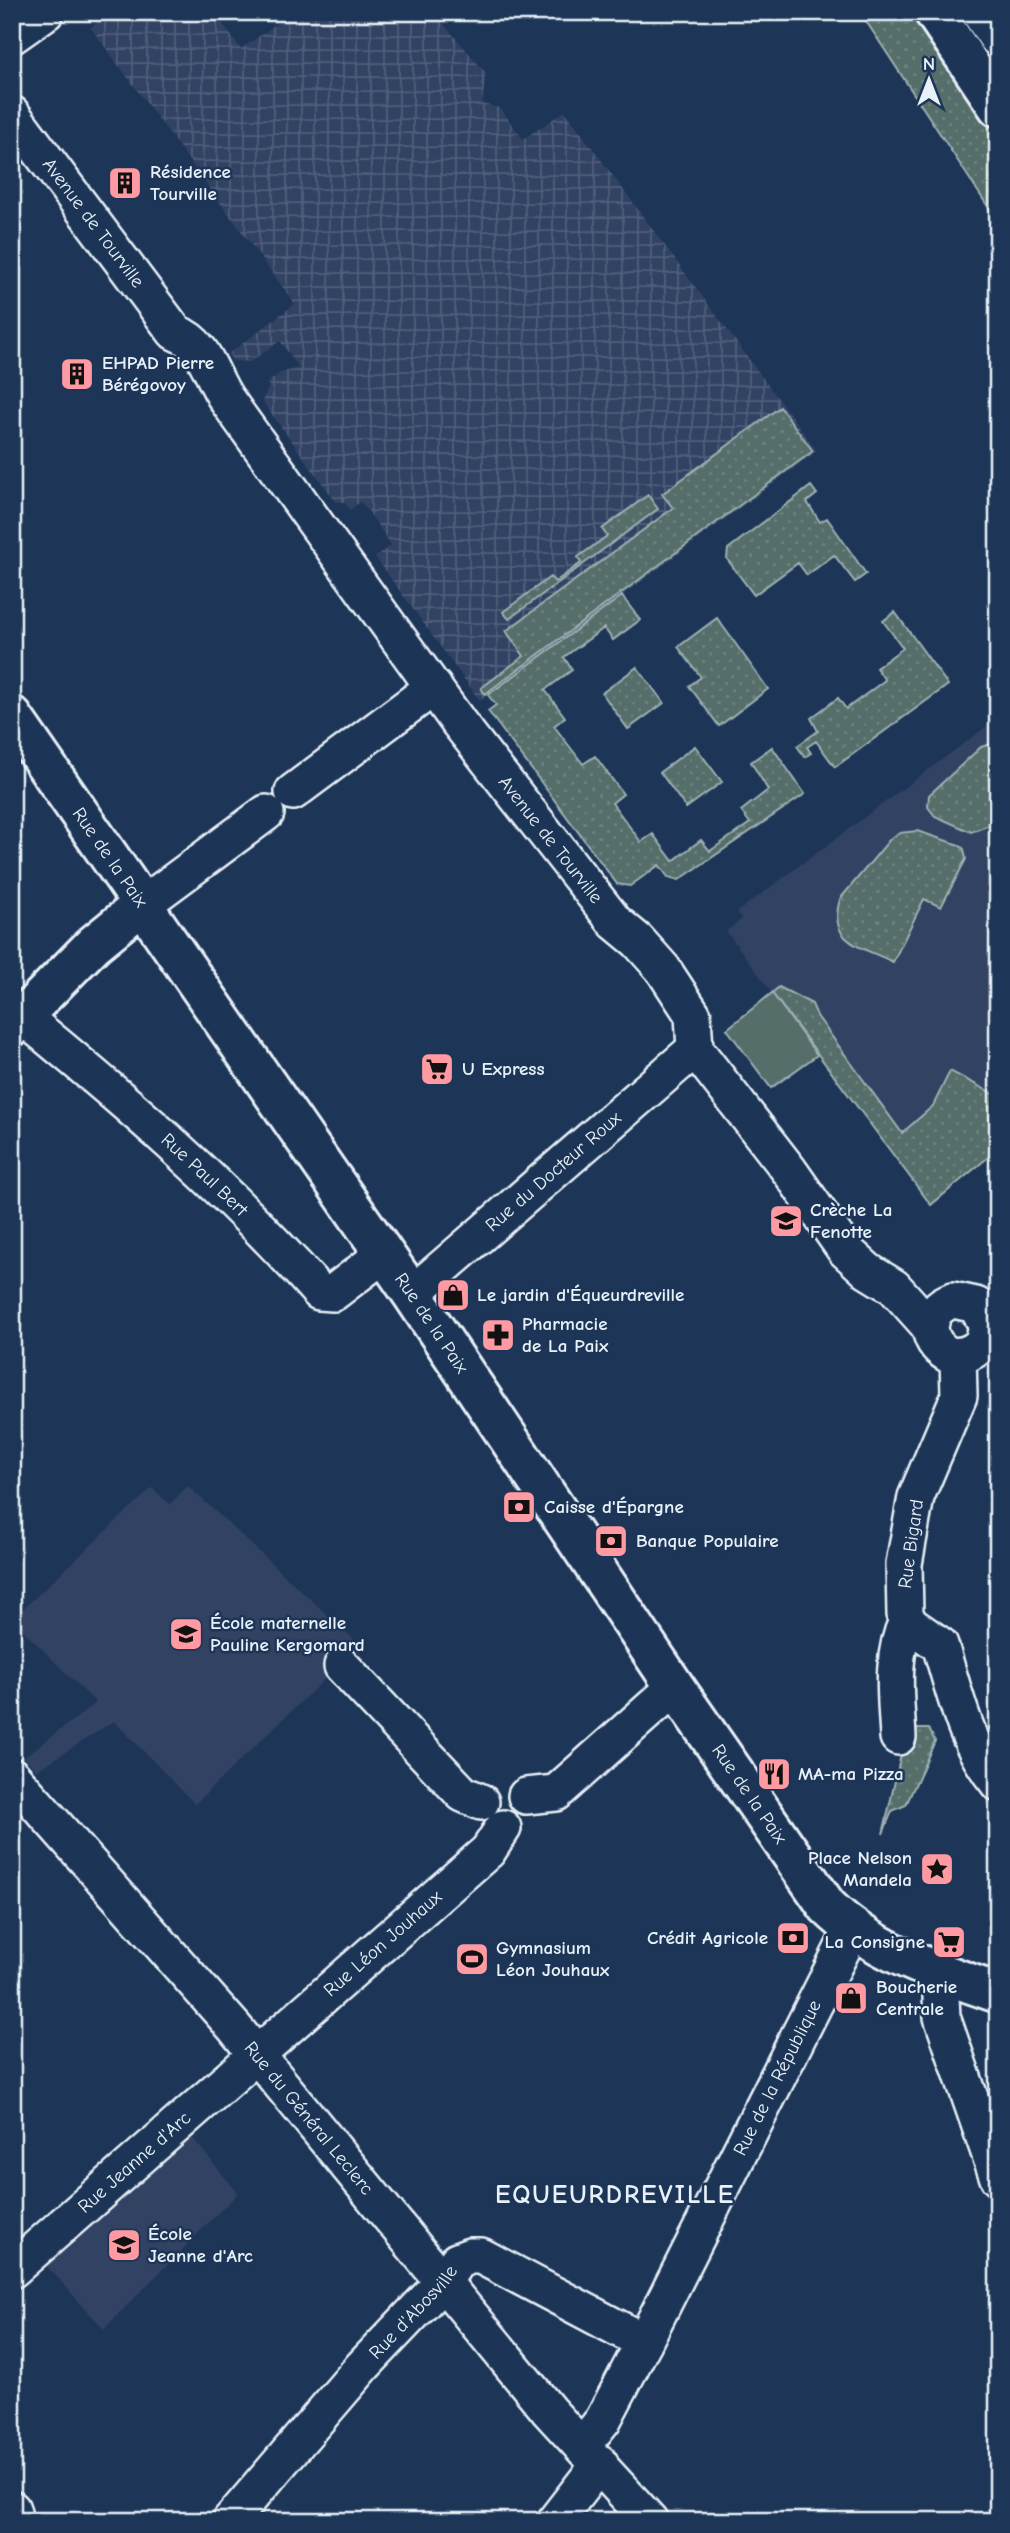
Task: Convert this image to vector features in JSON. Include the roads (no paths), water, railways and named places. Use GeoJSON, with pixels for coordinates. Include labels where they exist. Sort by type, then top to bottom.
{"type":"FeatureCollection","features":[{"type":"Feature","properties":{"kind":"main road"},"geometry":{"type":"LineString","coordinates":[[934,12],[998,107]]}},
{"type":"Feature","properties":{"kind":"main road"},"geometry":{"type":"LineString","coordinates":[[981,12],[998,37]]}},
{"type":"Feature","properties":{"kind":"main road","name":"Rue de la Paix"},"geometry":{"type":"LineString","coordinates":[[12,716],[412,1294],[675,1687],[827,1906],[852,1930],[881,1946],[947,1975],[998,1993]]}},
{"type":"Feature","properties":{"kind":"main road"},"geometry":{"type":"LineString","coordinates":[[17,1021],[94,944],[142,905]]}},
{"type":"Feature","properties":{"kind":"street"},"geometry":{"type":"LineString","coordinates":[[12,36],[46,12]]}},
{"type":"Feature","properties":{"kind":"street","name":"Avenue de Tourville"},"geometry":{"type":"LineString","coordinates":[[12,114],[175,332],[175,342],[185,361],[213,379],[433,687],[615,922],[638,941],[663,970],[693,1015],[695,1049]]}},
{"type":"Feature","properties":{"kind":"street"},"geometry":{"type":"LineString","coordinates":[[142,905],[433,687]]}},
{"type":"Feature","properties":{"kind":"street","name":"Rue Paul Bert"},"geometry":{"type":"LineString","coordinates":[[17,1021],[182,1150],[239,1204],[319,1292],[333,1293],[384,1254]]}},
{"type":"Feature","properties":{"kind":"street"},"geometry":{"type":"LineString","coordinates":[[695,1049],[789,1170],[845,1250],[868,1270],[894,1287],[970,1323]]}},
{"type":"Feature","properties":{"kind":"street","name":"Rue du Docteur Roux"},"geometry":{"type":"LineString","coordinates":[[412,1294],[695,1049]]}},
{"type":"Feature","properties":{"kind":"street","name":"Rue Bigard"},"geometry":{"type":"LineString","coordinates":[[898,1737],[895,1689],[898,1640],[907,1621],[903,1610],[904,1564],[910,1526],[922,1479],[959,1396],[970,1323]]}},
{"type":"Feature","properties":{"kind":"street"},"geometry":{"type":"LineString","coordinates":[[907,1621],[940,1645],[961,1715],[983,1762],[998,1783]]}},
{"type":"Feature","properties":{"kind":"street"},"geometry":{"type":"LineString","coordinates":[[342,1667],[463,1794],[481,1802]]}},
{"type":"Feature","properties":{"kind":"street"},"geometry":{"type":"LineString","coordinates":[[503,1828],[484,1817],[481,1802],[487,1788],[501,1781],[516,1784],[526,1796],[556,1793],[675,1687]]}},
{"type":"Feature","properties":{"kind":"street","name":"Rue du Général Leclerc"},"geometry":{"type":"LineString","coordinates":[[12,1776],[257,2054],[549,2411],[650,2521]]}},
{"type":"Feature","properties":{"kind":"street","name":"Rue Léon Jouhaux"},"geometry":{"type":"LineString","coordinates":[[257,2054],[488,1851],[503,1828],[523,1818],[527,1811],[526,1796]]}},
{"type":"Feature","properties":{"kind":"street","name":"Rue de la République"},"geometry":{"type":"LineString","coordinates":[[555,2521],[591,2454],[603,2420],[852,1930]]}},
{"type":"Feature","properties":{"kind":"street"},"geometry":{"type":"LineString","coordinates":[[947,1975],[941,1997],[942,2017],[998,2178]]}},
{"type":"Feature","properties":{"kind":"street","name":"Rue Jeanne d'Arc"},"geometry":{"type":"LineString","coordinates":[[12,2270],[257,2054]]}},
{"type":"Feature","properties":{"kind":"street","name":"Rue d'Abosville"},"geometry":{"type":"LineString","coordinates":[[230,2521],[363,2366],[444,2281],[457,2261],[470,2256],[481,2256],[644,2342]]}},
{"type":"Feature","properties":{"kind":"street"},"geometry":{"type":"LineString","coordinates":[[12,2510],[15,2521]]}},
{"type":"Feature","properties":{"kind":"place","name":"Résidence Tourville"},"geometry":{"type":"Point","coordinates":[125,183]}},
{"type":"Feature","properties":{"kind":"place","name":"EHPAD Pierre Bérégovoy"},"geometry":{"type":"Point","coordinates":[77,374]}},
{"type":"Feature","properties":{"kind":"place","name":"U Express"},"geometry":{"type":"Point","coordinates":[437,1069]}},
{"type":"Feature","properties":{"kind":"place","name":"Crèche La Fenotte"},"geometry":{"type":"Point","coordinates":[786,1221]}},
{"type":"Feature","properties":{"kind":"place","name":"Le jardin d'Équeurdreville"},"geometry":{"type":"Point","coordinates":[453,1295]}},
{"type":"Feature","properties":{"kind":"place","name":"Pharmacie de La Paix"},"geometry":{"type":"Point","coordinates":[498,1335]}},
{"type":"Feature","properties":{"kind":"place","name":"Caisse d'Épargne"},"geometry":{"type":"Point","coordinates":[519,1507]}},
{"type":"Feature","properties":{"kind":"place","name":"Banque Populaire"},"geometry":{"type":"Point","coordinates":[611,1541]}},
{"type":"Feature","properties":{"kind":"place","name":"École maternelle Pauline Kergomard"},"geometry":{"type":"Point","coordinates":[186,1634]}},
{"type":"Feature","properties":{"kind":"place","name":"MA-ma Pizza"},"geometry":{"type":"Point","coordinates":[774,1774]}},
{"type":"Feature","properties":{"kind":"place","name":"Place Nelson Mandela"},"geometry":{"type":"Point","coordinates":[937,1869]}},
{"type":"Feature","properties":{"kind":"place","name":"Crédit Agricole"},"geometry":{"type":"Point","coordinates":[793,1938]}},
{"type":"Feature","properties":{"kind":"place","name":"La Consigne"},"geometry":{"type":"Point","coordinates":[949,1942]}},
{"type":"Feature","properties":{"kind":"place","name":"Gymnasium Léon Jouhaux"},"geometry":{"type":"Point","coordinates":[472,1959]}},
{"type":"Feature","properties":{"kind":"place","name":"Boucherie Centrale"},"geometry":{"type":"Point","coordinates":[851,1998]}},
{"type":"Feature","properties":{"kind":"place","name":"École Jeanne d'Arc"},"geometry":{"type":"Point","coordinates":[124,2245]}},
{"type":"Feature","properties":{"kind":"district","name":"EQUEURDREVILLE"},"geometry":{"type":"Point","coordinates":[615,2195]}}]}
